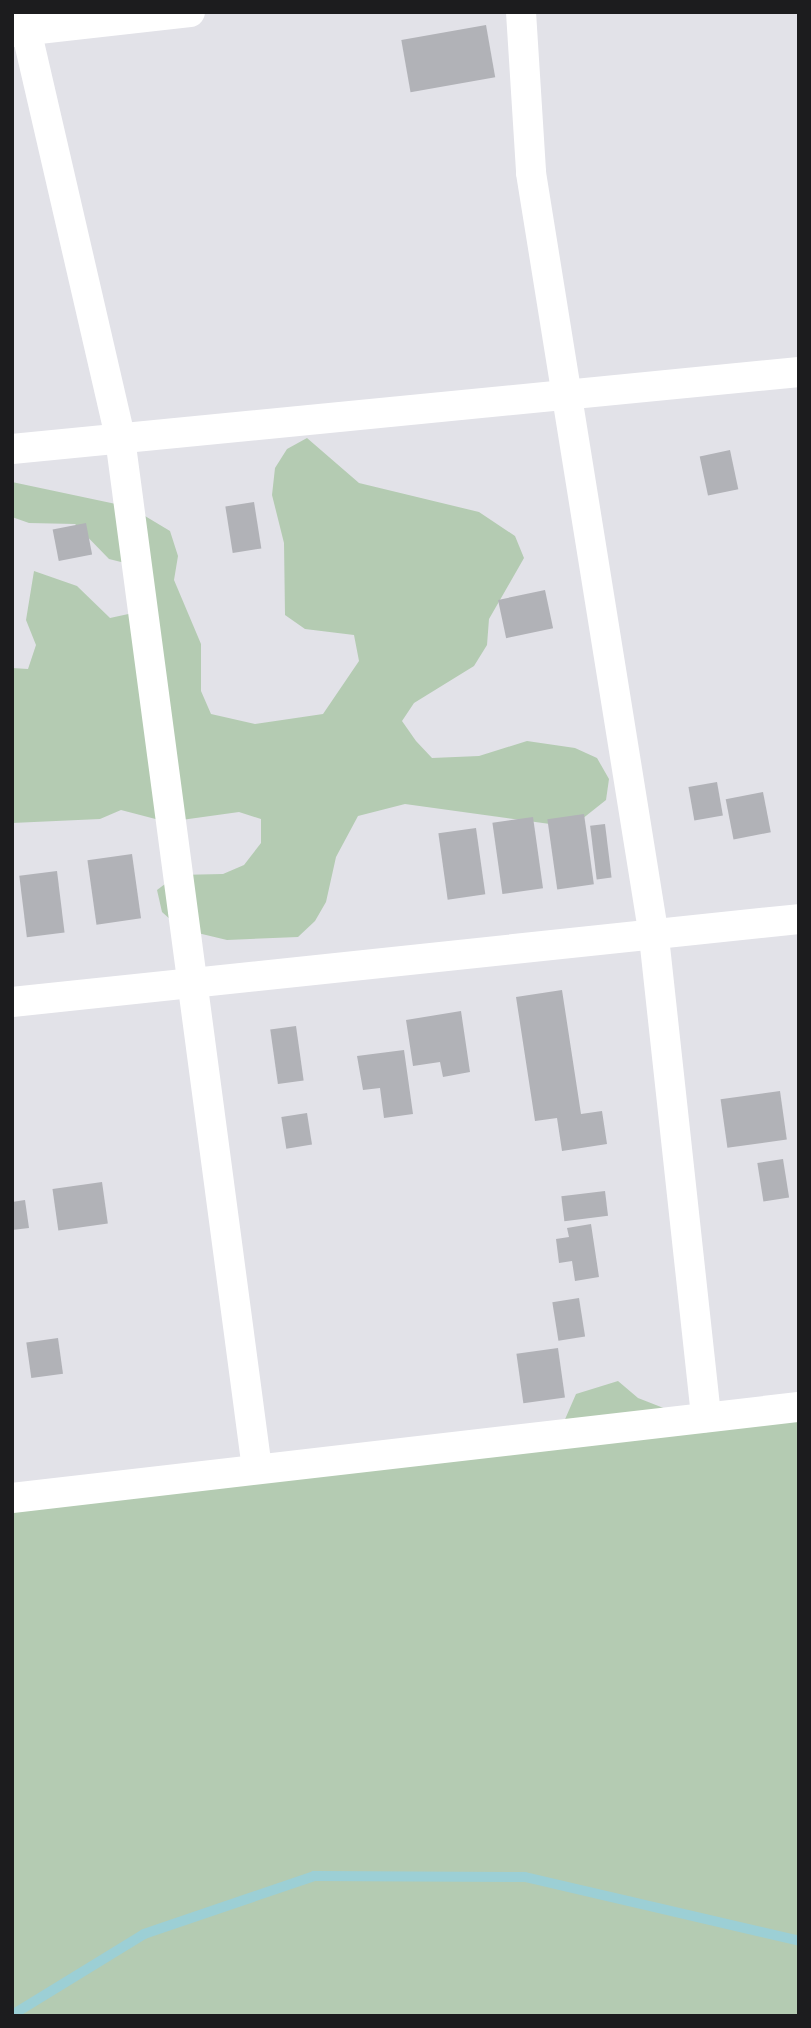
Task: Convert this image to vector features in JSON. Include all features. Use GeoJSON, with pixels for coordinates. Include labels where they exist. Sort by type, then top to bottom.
{"type":"FeatureCollection","features":[{"type":"Feature","properties":{"kind":"street"},"geometry":{"type":"LineString","coordinates":[[190,12],[20,25],[120,438],[257,1469]]}},
{"type":"Feature","properties":{"kind":"street"},"geometry":{"type":"LineString","coordinates":[[521,12],[531,173],[654,937],[706,1417]]}},
{"type":"Feature","properties":{"kind":"street"},"geometry":{"type":"LineString","coordinates":[[12,449],[799,372]]}},
{"type":"Feature","properties":{"kind":"street"},"geometry":{"type":"LineString","coordinates":[[12,1002],[654,937],[799,919]]}},
{"type":"Feature","properties":{"kind":"street"},"geometry":{"type":"LineString","coordinates":[[12,1498],[799,1407]]}},
{"type":"Feature","properties":{"kind":"green space"},"geometry":{"type":"Polygon","coordinates":[[[307,438],[359,483],[479,512],[515,536],[524,558],[489,619],[487,645],[474,666],[414,703],[402,721],[416,741],[432,758],[479,756],[527,741],[575,748],[597,758],[609,779],[606,800],[572,827],[405,804],[358,816],[336,857],[326,902],[315,921],[298,937],[227,940],[181,929],[162,912],[157,890],[177,875],[223,874],[244,865],[261,843],[261,819],[239,812],[167,822],[121,810],[100,819],[12,823],[12,668],[28,669],[36,645],[26,620],[34,571],[77,586],[110,618],[133,613],[133,565],[109,559],[75,524],[29,523],[12,517],[12,482],[130,507],[170,531],[178,556],[174,580],[201,644],[201,691],[211,714],[255,724],[323,714],[359,661],[354,635],[305,629],[285,615],[284,543],[272,495],[275,468],[287,449],[307,438]]]}},
{"type":"Feature","properties":{"kind":"green space"},"geometry":{"type":"Polygon","coordinates":[[[618,1381],[638,1398],[707,1425],[799,1412],[799,2016],[12,2016],[12,1498],[556,1440],[576,1394],[618,1381]]]}},
{"type":"Feature","properties":{"kind":"building"},"geometry":{"type":"Polygon","coordinates":[[[486,25],[495,77],[411,92],[401,40],[486,25]]]}},
{"type":"Feature","properties":{"kind":"building"},"geometry":{"type":"Polygon","coordinates":[[[730,450],[738,489],[708,496],[700,456],[730,450]]]}},
{"type":"Feature","properties":{"kind":"building"},"geometry":{"type":"Polygon","coordinates":[[[254,502],[261,548],[233,553],[225,507],[254,502]]]}},
{"type":"Feature","properties":{"kind":"building"},"geometry":{"type":"Polygon","coordinates":[[[86,523],[92,554],[59,561],[53,529],[86,523]]]}},
{"type":"Feature","properties":{"kind":"building"},"geometry":{"type":"Polygon","coordinates":[[[545,590],[553,628],[506,638],[498,600],[545,590]]]}},
{"type":"Feature","properties":{"kind":"building"},"geometry":{"type":"Polygon","coordinates":[[[717,782],[723,815],[694,821],[688,787],[717,782]]]}},
{"type":"Feature","properties":{"kind":"building"},"geometry":{"type":"Polygon","coordinates":[[[763,792],[771,832],[734,839],[726,799],[763,792]]]}},
{"type":"Feature","properties":{"kind":"building"},"geometry":{"type":"Polygon","coordinates":[[[584,814],[594,884],[557,889],[547,819],[584,814]]]}},
{"type":"Feature","properties":{"kind":"building"},"geometry":{"type":"Polygon","coordinates":[[[533,817],[543,888],[502,894],[492,823],[533,817]]]}},
{"type":"Feature","properties":{"kind":"building"},"geometry":{"type":"Polygon","coordinates":[[[605,824],[612,878],[597,879],[590,826],[605,824]]]}},
{"type":"Feature","properties":{"kind":"building"},"geometry":{"type":"Polygon","coordinates":[[[476,828],[485,894],[448,900],[438,833],[476,828]]]}},
{"type":"Feature","properties":{"kind":"building"},"geometry":{"type":"Polygon","coordinates":[[[132,854],[141,918],[96,925],[87,860],[132,854]]]}},
{"type":"Feature","properties":{"kind":"building"},"geometry":{"type":"Polygon","coordinates":[[[57,871],[65,933],[27,937],[19,876],[57,871]]]}},
{"type":"Feature","properties":{"kind":"building"},"geometry":{"type":"Polygon","coordinates":[[[562,990],[581,1114],[602,1111],[607,1144],[562,1151],[557,1118],[535,1121],[516,997],[562,990]]]}},
{"type":"Feature","properties":{"kind":"building"},"geometry":{"type":"Polygon","coordinates":[[[461,1011],[470,1072],[443,1077],[440,1062],[413,1066],[406,1020],[461,1011]]]}},
{"type":"Feature","properties":{"kind":"building"},"geometry":{"type":"Polygon","coordinates":[[[296,1026],[304,1080],[278,1084],[270,1030],[296,1026]]]}},
{"type":"Feature","properties":{"kind":"building"},"geometry":{"type":"Polygon","coordinates":[[[404,1050],[413,1114],[384,1118],[380,1088],[363,1090],[357,1056],[404,1050]]]}},
{"type":"Feature","properties":{"kind":"building"},"geometry":{"type":"Polygon","coordinates":[[[780,1091],[787,1140],[727,1148],[721,1099],[780,1091]]]}},
{"type":"Feature","properties":{"kind":"building"},"geometry":{"type":"Polygon","coordinates":[[[307,1113],[312,1145],[286,1149],[281,1117],[307,1113]]]}},
{"type":"Feature","properties":{"kind":"building"},"geometry":{"type":"Polygon","coordinates":[[[783,1159],[789,1198],[763,1202],[757,1163],[783,1159]]]}},
{"type":"Feature","properties":{"kind":"building"},"geometry":{"type":"Polygon","coordinates":[[[102,1182],[108,1224],[58,1231],[52,1189],[102,1182]]]}},
{"type":"Feature","properties":{"kind":"building"},"geometry":{"type":"Polygon","coordinates":[[[605,1191],[608,1216],[564,1221],[561,1196],[605,1191]]]}},
{"type":"Feature","properties":{"kind":"building"},"geometry":{"type":"Polygon","coordinates":[[[25,1200],[29,1228],[12,1230],[12,1202],[25,1200]]]}},
{"type":"Feature","properties":{"kind":"building"},"geometry":{"type":"Polygon","coordinates":[[[591,1224],[599,1277],[575,1281],[572,1261],[559,1263],[556,1239],[569,1237],[567,1228],[591,1224]]]}},
{"type":"Feature","properties":{"kind":"building"},"geometry":{"type":"Polygon","coordinates":[[[579,1298],[585,1337],[558,1341],[552,1302],[579,1298]]]}},
{"type":"Feature","properties":{"kind":"building"},"geometry":{"type":"Polygon","coordinates":[[[58,1338],[63,1374],[31,1378],[26,1342],[58,1338]]]}},
{"type":"Feature","properties":{"kind":"building"},"geometry":{"type":"Polygon","coordinates":[[[558,1348],[565,1398],[523,1403],[516,1354],[558,1348]]]}},
{"type":"Feature","properties":{"kind":"waterway"},"geometry":{"type":"LineString","coordinates":[[12,2015],[144,1934],[314,1876],[525,1877],[799,1941]]}}]}
